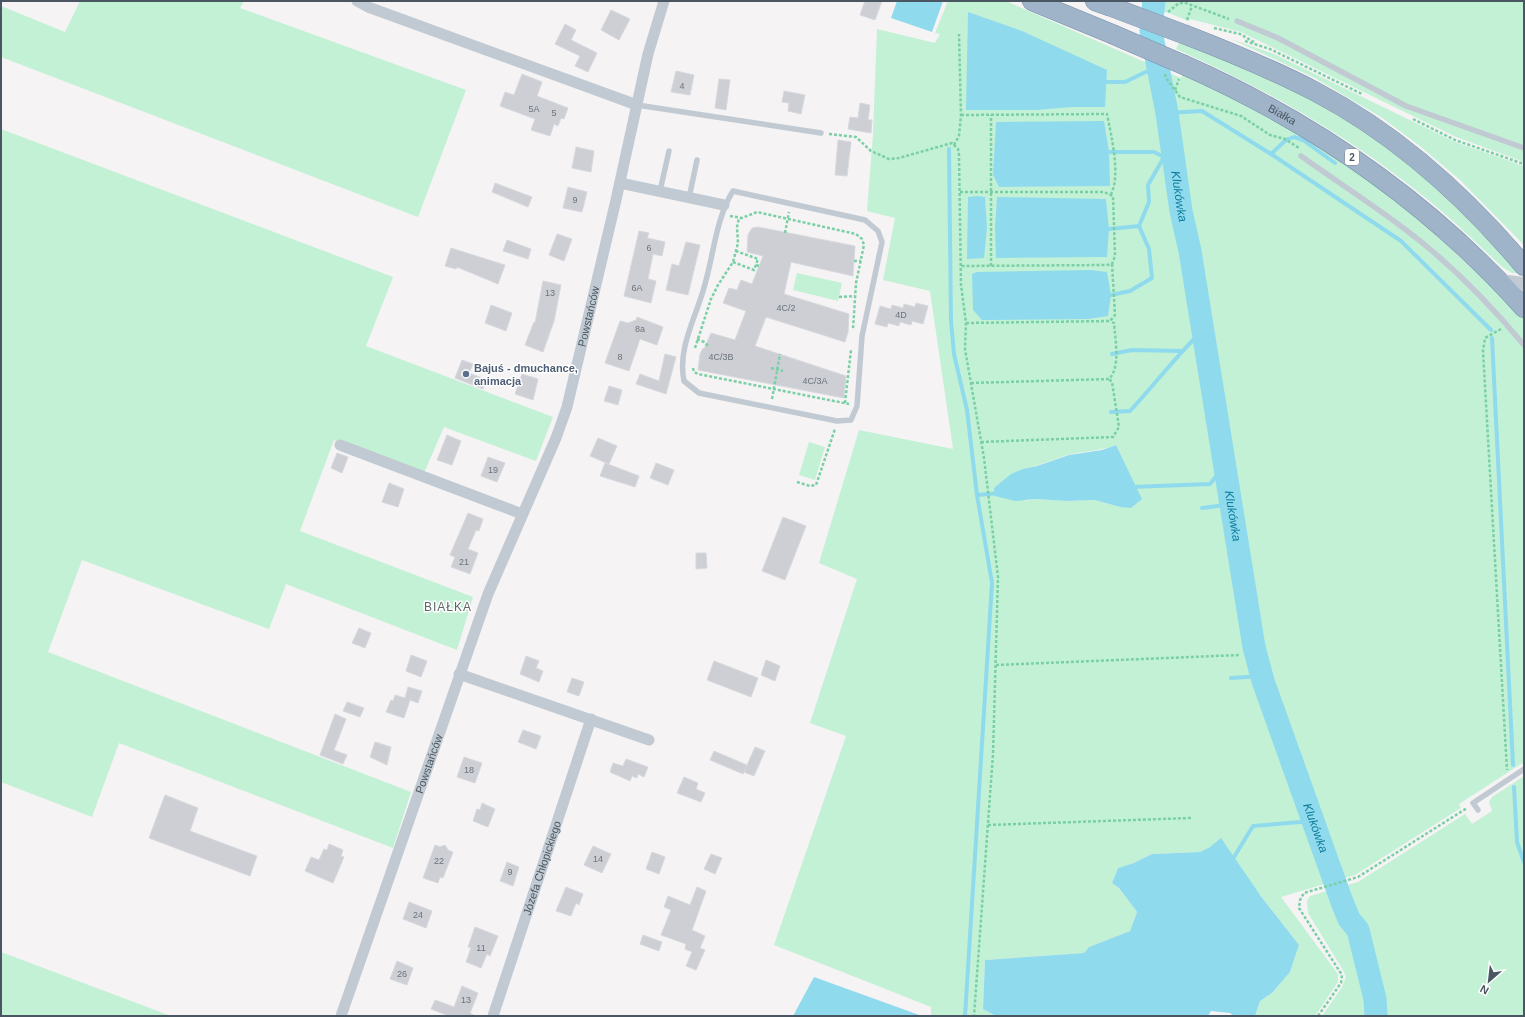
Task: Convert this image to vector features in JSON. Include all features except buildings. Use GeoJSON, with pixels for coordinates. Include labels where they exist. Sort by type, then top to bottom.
{"type":"FeatureCollection","features":[{"type":"Feature","properties":{"kind":"highway","name":"Białka"},"geometry":{"type":"LineString","coordinates":[[1032,1],[1184,65],[1278,111],[1355,159],[1429,215],[1500,281]]}},
{"type":"Feature","properties":{"kind":"highway"},"geometry":{"type":"LineString","coordinates":[[1102,4],[1188,25],[1244,58],[1311,89],[1358,117],[1391,138],[1452,188],[1486,222],[1524,266]]}},
{"type":"Feature","properties":{"kind":"highway","name":"2"},"geometry":{"type":"LineString","coordinates":[[1500,281],[1524,308]]}},
{"type":"Feature","properties":{"kind":"street"},"geometry":{"type":"LineString","coordinates":[[357,1],[368,7],[637,105]]}},
{"type":"Feature","properties":{"kind":"street","name":"Powstańców"},"geometry":{"type":"LineString","coordinates":[[341,1016],[488,594],[556,438],[567,407],[620,183],[648,54],[664,1]]}},
{"type":"Feature","properties":{"kind":"street"},"geometry":{"type":"LineString","coordinates":[[620,183],[689,198],[723,209]]}},
{"type":"Feature","properties":{"kind":"street"},"geometry":{"type":"LineString","coordinates":[[1500,281],[1524,284]]}},
{"type":"Feature","properties":{"kind":"street"},"geometry":{"type":"LineString","coordinates":[[340,445],[522,514]]}},
{"type":"Feature","properties":{"kind":"street"},"geometry":{"type":"LineString","coordinates":[[459,674],[649,740]]}},
{"type":"Feature","properties":{"kind":"street","name":"Józefa Chłopickiego"},"geometry":{"type":"LineString","coordinates":[[493,1016],[591,719]]}},
{"type":"Feature","properties":{"kind":"lane"},"geometry":{"type":"LineString","coordinates":[[1237,21],[1278,38],[1406,106],[1524,148]]}},
{"type":"Feature","properties":{"kind":"lane"},"geometry":{"type":"LineString","coordinates":[[637,105],[821,133]]}},
{"type":"Feature","properties":{"kind":"lane"},"geometry":{"type":"LineString","coordinates":[[660,191],[668,151]]}},
{"type":"Feature","properties":{"kind":"lane"},"geometry":{"type":"LineString","coordinates":[[1301,156],[1407,231],[1451,268],[1508,325],[1524,345]]}},
{"type":"Feature","properties":{"kind":"lane"},"geometry":{"type":"LineString","coordinates":[[689,198],[697,160]]}},
{"type":"Feature","properties":{"kind":"lane"},"geometry":{"type":"LineString","coordinates":[[733,191],[790,204],[865,220],[878,231],[882,242],[862,336],[857,406],[851,420],[837,421],[699,393],[684,381],[681,368],[690,325],[705,286],[723,209],[733,191]]}},
{"type":"Feature","properties":{"kind":"lane"},"geometry":{"type":"LineString","coordinates":[[1478,810],[1473,803],[1524,770]]}},
{"type":"Feature","properties":{"kind":"path"},"geometry":{"type":"LineString","coordinates":[[1188,25],[1192,6]]}},
{"type":"Feature","properties":{"kind":"path"},"geometry":{"type":"LineString","coordinates":[[1213,28],[1240,34],[1363,95]]}},
{"type":"Feature","properties":{"kind":"path"},"geometry":{"type":"LineString","coordinates":[[1216,33],[1223,35]]}},
{"type":"Feature","properties":{"kind":"path"},"geometry":{"type":"LineString","coordinates":[[954,145],[959,136],[961,115],[959,34]]}},
{"type":"Feature","properties":{"kind":"path"},"geometry":{"type":"LineString","coordinates":[[1237,38],[1258,44]]}},
{"type":"Feature","properties":{"kind":"path"},"geometry":{"type":"LineString","coordinates":[[1175,90],[1177,85]]}},
{"type":"Feature","properties":{"kind":"path"},"geometry":{"type":"LineString","coordinates":[[961,115],[1107,114],[1114,152],[1115,186],[1111,194],[1113,196],[1115,256],[1112,264],[1115,315],[1110,321]]}},
{"type":"Feature","properties":{"kind":"path"},"geometry":{"type":"LineString","coordinates":[[990,266],[991,115]]}},
{"type":"Feature","properties":{"kind":"path"},"geometry":{"type":"LineString","coordinates":[[1406,116],[1455,140],[1524,164]]}},
{"type":"Feature","properties":{"kind":"path"},"geometry":{"type":"LineString","coordinates":[[821,133],[856,138],[871,151],[889,158],[899,158],[945,144],[954,145]]}},
{"type":"Feature","properties":{"kind":"path"},"geometry":{"type":"LineString","coordinates":[[1285,139],[1289,142]]}},
{"type":"Feature","properties":{"kind":"path"},"geometry":{"type":"LineString","coordinates":[[954,145],[959,155],[961,285],[966,323],[965,349],[981,442],[998,578],[993,754],[974,1016]]}},
{"type":"Feature","properties":{"kind":"path"},"geometry":{"type":"LineString","coordinates":[[960,192],[1104,192],[1111,194]]}},
{"type":"Feature","properties":{"kind":"path"},"geometry":{"type":"LineString","coordinates":[[785,233],[790,204]]}},
{"type":"Feature","properties":{"kind":"path"},"geometry":{"type":"LineString","coordinates":[[723,209],[740,218],[757,212],[856,234],[862,238],[864,245],[855,296],[852,336]]}},
{"type":"Feature","properties":{"kind":"path"},"geometry":{"type":"LineString","coordinates":[[693,355],[711,299],[733,262],[738,243],[737,227],[740,218]]}},
{"type":"Feature","properties":{"kind":"path"},"geometry":{"type":"LineString","coordinates":[[733,262],[754,270],[758,259],[736,251]]}},
{"type":"Feature","properties":{"kind":"path"},"geometry":{"type":"LineString","coordinates":[[854,260],[861,261]]}},
{"type":"Feature","properties":{"kind":"path"},"geometry":{"type":"LineString","coordinates":[[961,266],[1112,264]]}},
{"type":"Feature","properties":{"kind":"path"},"geometry":{"type":"LineString","coordinates":[[839,297],[855,296]]}},
{"type":"Feature","properties":{"kind":"path"},"geometry":{"type":"LineString","coordinates":[[966,323],[1110,321],[1114,323],[1116,363],[1114,374],[1109,379],[971,383]]}},
{"type":"Feature","properties":{"kind":"path"},"geometry":{"type":"LineString","coordinates":[[1508,325],[1485,338],[1483,351],[1508,780]]}},
{"type":"Feature","properties":{"kind":"path"},"geometry":{"type":"LineString","coordinates":[[688,336],[698,339],[708,346]]}},
{"type":"Feature","properties":{"kind":"path"},"geometry":{"type":"LineString","coordinates":[[845,404],[852,343]]}},
{"type":"Feature","properties":{"kind":"path"},"geometry":{"type":"LineString","coordinates":[[770,408],[780,354]]}},
{"type":"Feature","properties":{"kind":"path"},"geometry":{"type":"LineString","coordinates":[[692,362],[694,372],[698,374],[857,406]]}},
{"type":"Feature","properties":{"kind":"path"},"geometry":{"type":"LineString","coordinates":[[771,368],[783,371]]}},
{"type":"Feature","properties":{"kind":"path"},"geometry":{"type":"LineString","coordinates":[[981,442],[1112,437],[1119,427],[1112,382],[1109,379]]}},
{"type":"Feature","properties":{"kind":"path"},"geometry":{"type":"LineString","coordinates":[[797,482],[810,486],[816,485],[837,421]]}},
{"type":"Feature","properties":{"kind":"path"},"geometry":{"type":"LineString","coordinates":[[996,665],[1240,655]]}},
{"type":"Feature","properties":{"kind":"path"},"geometry":{"type":"LineString","coordinates":[[1318,1016],[1342,979],[1340,972],[1299,908],[1300,900],[1304,893],[1358,877],[1463,811],[1473,803]]}},
{"type":"Feature","properties":{"kind":"path"},"geometry":{"type":"LineString","coordinates":[[988,825],[1191,818]]}},
{"type":"Feature","properties":{"kind":"green space"},"geometry":{"type":"Polygon","coordinates":[[[80,1],[244,1],[240,8],[466,90],[418,217],[1,57],[1,6],[65,32],[80,1]]]}},
{"type":"Feature","properties":{"kind":"green space"},"geometry":{"type":"Polygon","coordinates":[[[948,1],[1006,1],[1181,78],[1183,74],[1283,121],[1398,199],[1524,317],[1524,762],[1459,804],[1461,808],[1355,875],[1281,897],[1338,974],[1338,982],[1315,1016],[1255,1016],[1260,1001],[1272,993],[1290,972],[1299,945],[1260,895],[1210,847],[1200,852],[1152,854],[1134,863],[1118,868],[1112,883],[1119,888],[1137,912],[1130,931],[1089,947],[1084,953],[985,960],[983,1009],[996,1016],[931,1016],[931,1007],[774,945],[846,736],[810,723],[857,579],[819,563],[859,430],[953,449],[930,291],[883,280],[895,218],[867,211],[873,134],[877,29],[935,43],[940,34],[935,33],[948,1]],[[1116,445],[1104,449],[1067,455],[1040,465],[1023,469],[1025,501],[1035,499],[1066,501],[1095,500],[1120,507],[1141,499],[1116,445]]]}},
{"type":"Feature","properties":{"kind":"green space"},"geometry":{"type":"Polygon","coordinates":[[[1137,1],[1524,1],[1524,162],[1456,137],[1241,32],[1190,19],[1189,21],[1137,1]]]}},
{"type":"Feature","properties":{"kind":"green space"},"geometry":{"type":"Polygon","coordinates":[[[1181,38],[1343,113],[1440,185],[1521,273],[1512,273],[1502,267],[1467,233],[1430,201],[1377,161],[1350,143],[1294,108],[1265,92],[1176,49],[1181,38]]]}},
{"type":"Feature","properties":{"kind":"green space"},"geometry":{"type":"Polygon","coordinates":[[[1231,39],[1274,54],[1455,142],[1524,166],[1524,245],[1460,180],[1420,146],[1381,117],[1315,78],[1231,39]]]}},
{"type":"Feature","properties":{"kind":"green space"},"geometry":{"type":"Polygon","coordinates":[[[1,129],[393,277],[366,346],[553,417],[536,461],[444,427],[424,473],[334,440],[300,531],[473,597],[457,650],[286,584],[269,629],[82,560],[48,652],[411,792],[393,848],[119,743],[92,817],[1,782],[1,129]]]}},
{"type":"Feature","properties":{"kind":"green space"},"geometry":{"type":"Polygon","coordinates":[[[797,273],[842,283],[838,301],[793,290],[797,273]]]}},
{"type":"Feature","properties":{"kind":"green space"},"geometry":{"type":"Polygon","coordinates":[[[809,442],[825,447],[815,480],[799,475],[809,442]]]}},
{"type":"Feature","properties":{"kind":"green space"},"geometry":{"type":"Polygon","coordinates":[[[1524,776],[1524,1016],[1322,1016],[1342,987],[1346,977],[1308,913],[1307,901],[1310,896],[1358,882],[1465,814],[1472,824],[1492,811],[1489,802],[1492,797],[1524,776]]]}},
{"type":"Feature","properties":{"kind":"green space"},"geometry":{"type":"Polygon","coordinates":[[[1,952],[171,1016],[1,1016],[1,952]]]}},
{"type":"Feature","properties":{"kind":"water"},"geometry":{"type":"Polygon","coordinates":[[[897,1],[943,1],[932,32],[891,18],[897,1]]]}},
{"type":"Feature","properties":{"kind":"water"},"geometry":{"type":"Polygon","coordinates":[[[968,12],[1022,31],[1107,70],[1105,107],[1073,107],[1036,110],[966,110],[968,12]]]}},
{"type":"Feature","properties":{"kind":"water"},"geometry":{"type":"Polygon","coordinates":[[[1104,121],[1109,152],[1110,186],[999,187],[993,175],[996,122],[1104,121]]]}},
{"type":"Feature","properties":{"kind":"water"},"geometry":{"type":"Polygon","coordinates":[[[968,197],[985,197],[987,228],[984,258],[967,259],[968,197]]]}},
{"type":"Feature","properties":{"kind":"water"},"geometry":{"type":"Polygon","coordinates":[[[997,197],[1106,199],[1109,229],[1107,257],[996,258],[995,228],[997,197]]]}},
{"type":"Feature","properties":{"kind":"water"},"geometry":{"type":"Polygon","coordinates":[[[1091,270],[1107,272],[1111,295],[1108,316],[1088,319],[982,320],[973,310],[972,274],[977,272],[1091,270]]]}},
{"type":"Feature","properties":{"kind":"water"},"geometry":{"type":"Polygon","coordinates":[[[1116,445],[1142,499],[1131,508],[1120,507],[1095,500],[1066,501],[1035,499],[1015,501],[995,496],[994,488],[1011,474],[1069,455],[1102,450],[1116,445]]]}},
{"type":"Feature","properties":{"kind":"water"},"geometry":{"type":"Polygon","coordinates":[[[1221,838],[1260,895],[1299,945],[1290,972],[1272,993],[1260,1001],[1255,1016],[1234,1016],[1230,1013],[1211,1011],[1208,1016],[996,1016],[983,1009],[985,960],[1084,953],[1089,947],[1130,931],[1137,912],[1119,888],[1112,883],[1118,868],[1134,863],[1152,854],[1200,852],[1210,847],[1221,838]]]}},
{"type":"Feature","properties":{"kind":"water"},"geometry":{"type":"Polygon","coordinates":[[[814,977],[922,1016],[793,1016],[814,977]]]}},
{"type":"Feature","properties":{"kind":"waterway","name":"Klukówka"},"geometry":{"type":"LineString","coordinates":[[1154,1],[1151,31],[1167,113],[1181,211],[1190,251],[1254,647],[1263,681],[1342,902],[1349,919],[1358,930],[1375,999],[1376,1016]]}},
{"type":"Feature","properties":{"kind":"waterway"},"geometry":{"type":"LineString","coordinates":[[1105,82],[1125,82],[1158,66]]}},
{"type":"Feature","properties":{"kind":"waterway"},"geometry":{"type":"LineString","coordinates":[[1167,113],[1202,111],[1271,154],[1401,241],[1491,330]]}},
{"type":"Feature","properties":{"kind":"waterway"},"geometry":{"type":"LineString","coordinates":[[1271,154],[1286,140],[1294,137],[1303,140],[1335,163]]}},
{"type":"Feature","properties":{"kind":"waterway"},"geometry":{"type":"LineString","coordinates":[[949,149],[951,321],[954,354],[967,410],[977,495],[992,583],[965,1016]]}},
{"type":"Feature","properties":{"kind":"waterway"},"geometry":{"type":"LineString","coordinates":[[1109,152],[1154,152],[1164,157]]}},
{"type":"Feature","properties":{"kind":"waterway"},"geometry":{"type":"LineString","coordinates":[[1111,295],[1130,291],[1152,278],[1149,249],[1139,226],[1149,202],[1148,185],[1164,157],[1174,153]]}},
{"type":"Feature","properties":{"kind":"waterway"},"geometry":{"type":"LineString","coordinates":[[1109,229],[1139,226]]}},
{"type":"Feature","properties":{"kind":"waterway"},"geometry":{"type":"LineString","coordinates":[[1111,412],[1130,411],[1184,349],[1203,330]]}},
{"type":"Feature","properties":{"kind":"waterway"},"geometry":{"type":"LineString","coordinates":[[1492,338],[1513,765]]}},
{"type":"Feature","properties":{"kind":"waterway"},"geometry":{"type":"LineString","coordinates":[[1112,354],[1132,350],[1181,351]]}},
{"type":"Feature","properties":{"kind":"waterway"},"geometry":{"type":"LineString","coordinates":[[1131,487],[1210,484],[1225,465]]}},
{"type":"Feature","properties":{"kind":"waterway"},"geometry":{"type":"LineString","coordinates":[[977,495],[1000,493]]}},
{"type":"Feature","properties":{"kind":"waterway"},"geometry":{"type":"LineString","coordinates":[[1202,508],[1218,506],[1230,501]]}},
{"type":"Feature","properties":{"kind":"waterway"},"geometry":{"type":"LineString","coordinates":[[1231,678],[1262,676]]}},
{"type":"Feature","properties":{"kind":"waterway"},"geometry":{"type":"LineString","coordinates":[[1514,787],[1517,842],[1524,862]]}},
{"type":"Feature","properties":{"kind":"waterway"},"geometry":{"type":"LineString","coordinates":[[1234,857],[1253,826],[1313,821]]}},
{"type":"Feature","properties":{"kind":"place","name":"Bajuś - dmuchance, animacja"},"geometry":{"type":"Point","coordinates":[466,374]}},
{"type":"Feature","properties":{"kind":"district","name":"BIAŁKA"},"geometry":{"type":"Point","coordinates":[448,607]}}]}
